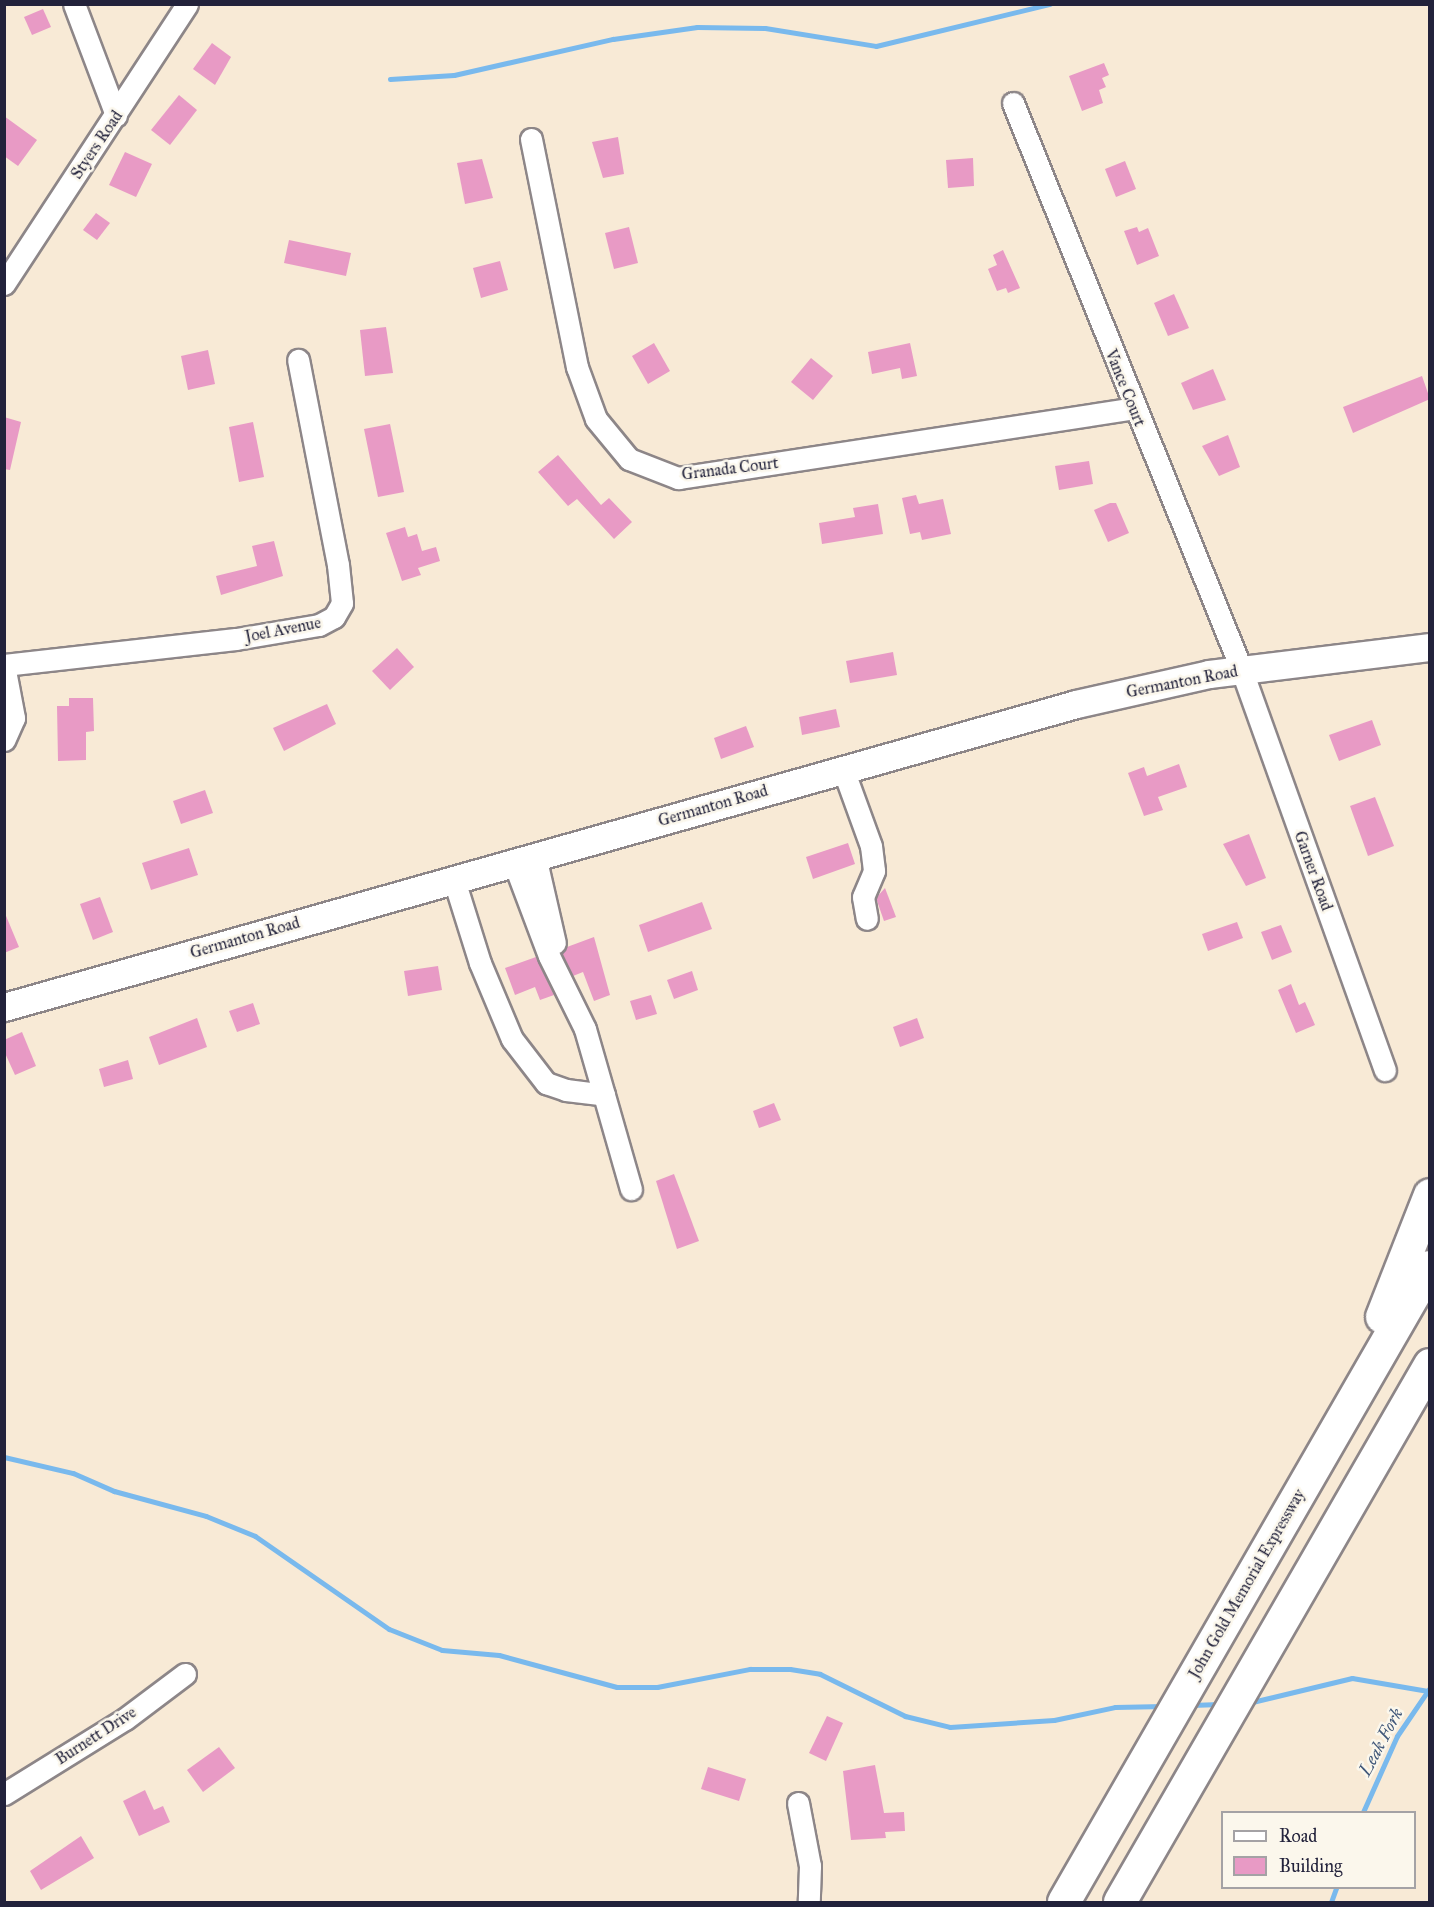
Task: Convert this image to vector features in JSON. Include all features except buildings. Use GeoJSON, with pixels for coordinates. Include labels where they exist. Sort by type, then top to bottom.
{"type":"FeatureCollection","features":[{"type":"Feature","properties":{"kind":"highway"},"geometry":{"type":"LineString","coordinates":[[1341,1421],[1430,1194]]}},
{"type":"Feature","properties":{"kind":"highway","name":"John Gold Memorial Expressway"},"geometry":{"type":"LineString","coordinates":[[1064,1902],[1430,1267]]}},
{"type":"Feature","properties":{"kind":"highway"},"geometry":{"type":"LineString","coordinates":[[1120,1902],[1430,1365]]}},
{"type":"Feature","properties":{"kind":"main road","name":"Germanton Road"},"geometry":{"type":"LineString","coordinates":[[4,1007],[1076,704],[1209,674],[1430,647]]}},
{"type":"Feature","properties":{"kind":"street"},"geometry":{"type":"LineString","coordinates":[[74,4],[116,115]]}},
{"type":"Feature","properties":{"kind":"street","name":"Styers Road"},"geometry":{"type":"LineString","coordinates":[[4,284],[187,4]]}},
{"type":"Feature","properties":{"kind":"street","name":"Vance Court"},"geometry":{"type":"LineString","coordinates":[[1012,104],[1133,408],[1242,671]]}},
{"type":"Feature","properties":{"kind":"street","name":"Granada Court"},"geometry":{"type":"LineString","coordinates":[[531,139],[578,367],[596,419],[629,459],[678,478],[1133,408]]}},
{"type":"Feature","properties":{"kind":"street","name":"Joel Avenue"},"geometry":{"type":"LineString","coordinates":[[4,665],[236,639],[319,625],[334,617],[342,603],[338,566],[298,360]]}},
{"type":"Feature","properties":{"kind":"street"},"geometry":{"type":"LineString","coordinates":[[4,665],[14,718],[4,740]]}},
{"type":"Feature","properties":{"kind":"street","name":"Garner Road"},"geometry":{"type":"LineString","coordinates":[[1242,671],[1385,1070]]}},
{"type":"Feature","properties":{"kind":"street"},"geometry":{"type":"LineString","coordinates":[[843,769],[871,846],[874,871],[863,897],[867,919]]}},
{"type":"Feature","properties":{"kind":"street"},"geometry":{"type":"LineString","coordinates":[[525,860],[549,956],[567,987],[585,1029],[631,1189]]}},
{"type":"Feature","properties":{"kind":"street"},"geometry":{"type":"LineString","coordinates":[[454,880],[499,1013],[530,1066],[546,1083],[566,1090],[604,1095]]}},
{"type":"Feature","properties":{"kind":"street","name":"Burnett Drive"},"geometry":{"type":"LineString","coordinates":[[4,1794],[125,1719],[185,1674]]}},
{"type":"Feature","properties":{"kind":"street"},"geometry":{"type":"LineString","coordinates":[[798,1803],[810,1866],[809,1902]]}},
{"type":"Feature","properties":{"kind":"waterway"},"geometry":{"type":"LineString","coordinates":[[390,79],[454,75],[613,39],[697,27],[765,28],[876,46],[1050,4]]}},
{"type":"Feature","properties":{"kind":"waterway"},"geometry":{"type":"LineString","coordinates":[[4,1457],[73,1473],[114,1491],[206,1516],[255,1536],[389,1629],[442,1650],[499,1655],[617,1687],[657,1687],[750,1669],[790,1669],[820,1674],[905,1716],[950,1727],[1054,1720],[1115,1707],[1164,1706]]}},
{"type":"Feature","properties":{"kind":"waterway"},"geometry":{"type":"LineString","coordinates":[[1248,1703],[1352,1678],[1428,1691]]}},
{"type":"Feature","properties":{"kind":"waterway","name":"Leak Fork"},"geometry":{"type":"LineString","coordinates":[[1363,1811],[1397,1736],[1429,1689]]}},
{"type":"Feature","properties":{"kind":"waterway"},"geometry":{"type":"LineString","coordinates":[[1191,1705],[1220,1704]]}},
{"type":"Feature","properties":{"kind":"waterway","name":"Leak Fork"},"geometry":{"type":"LineString","coordinates":[[1331,1902],[1336,1889]]}}]}
